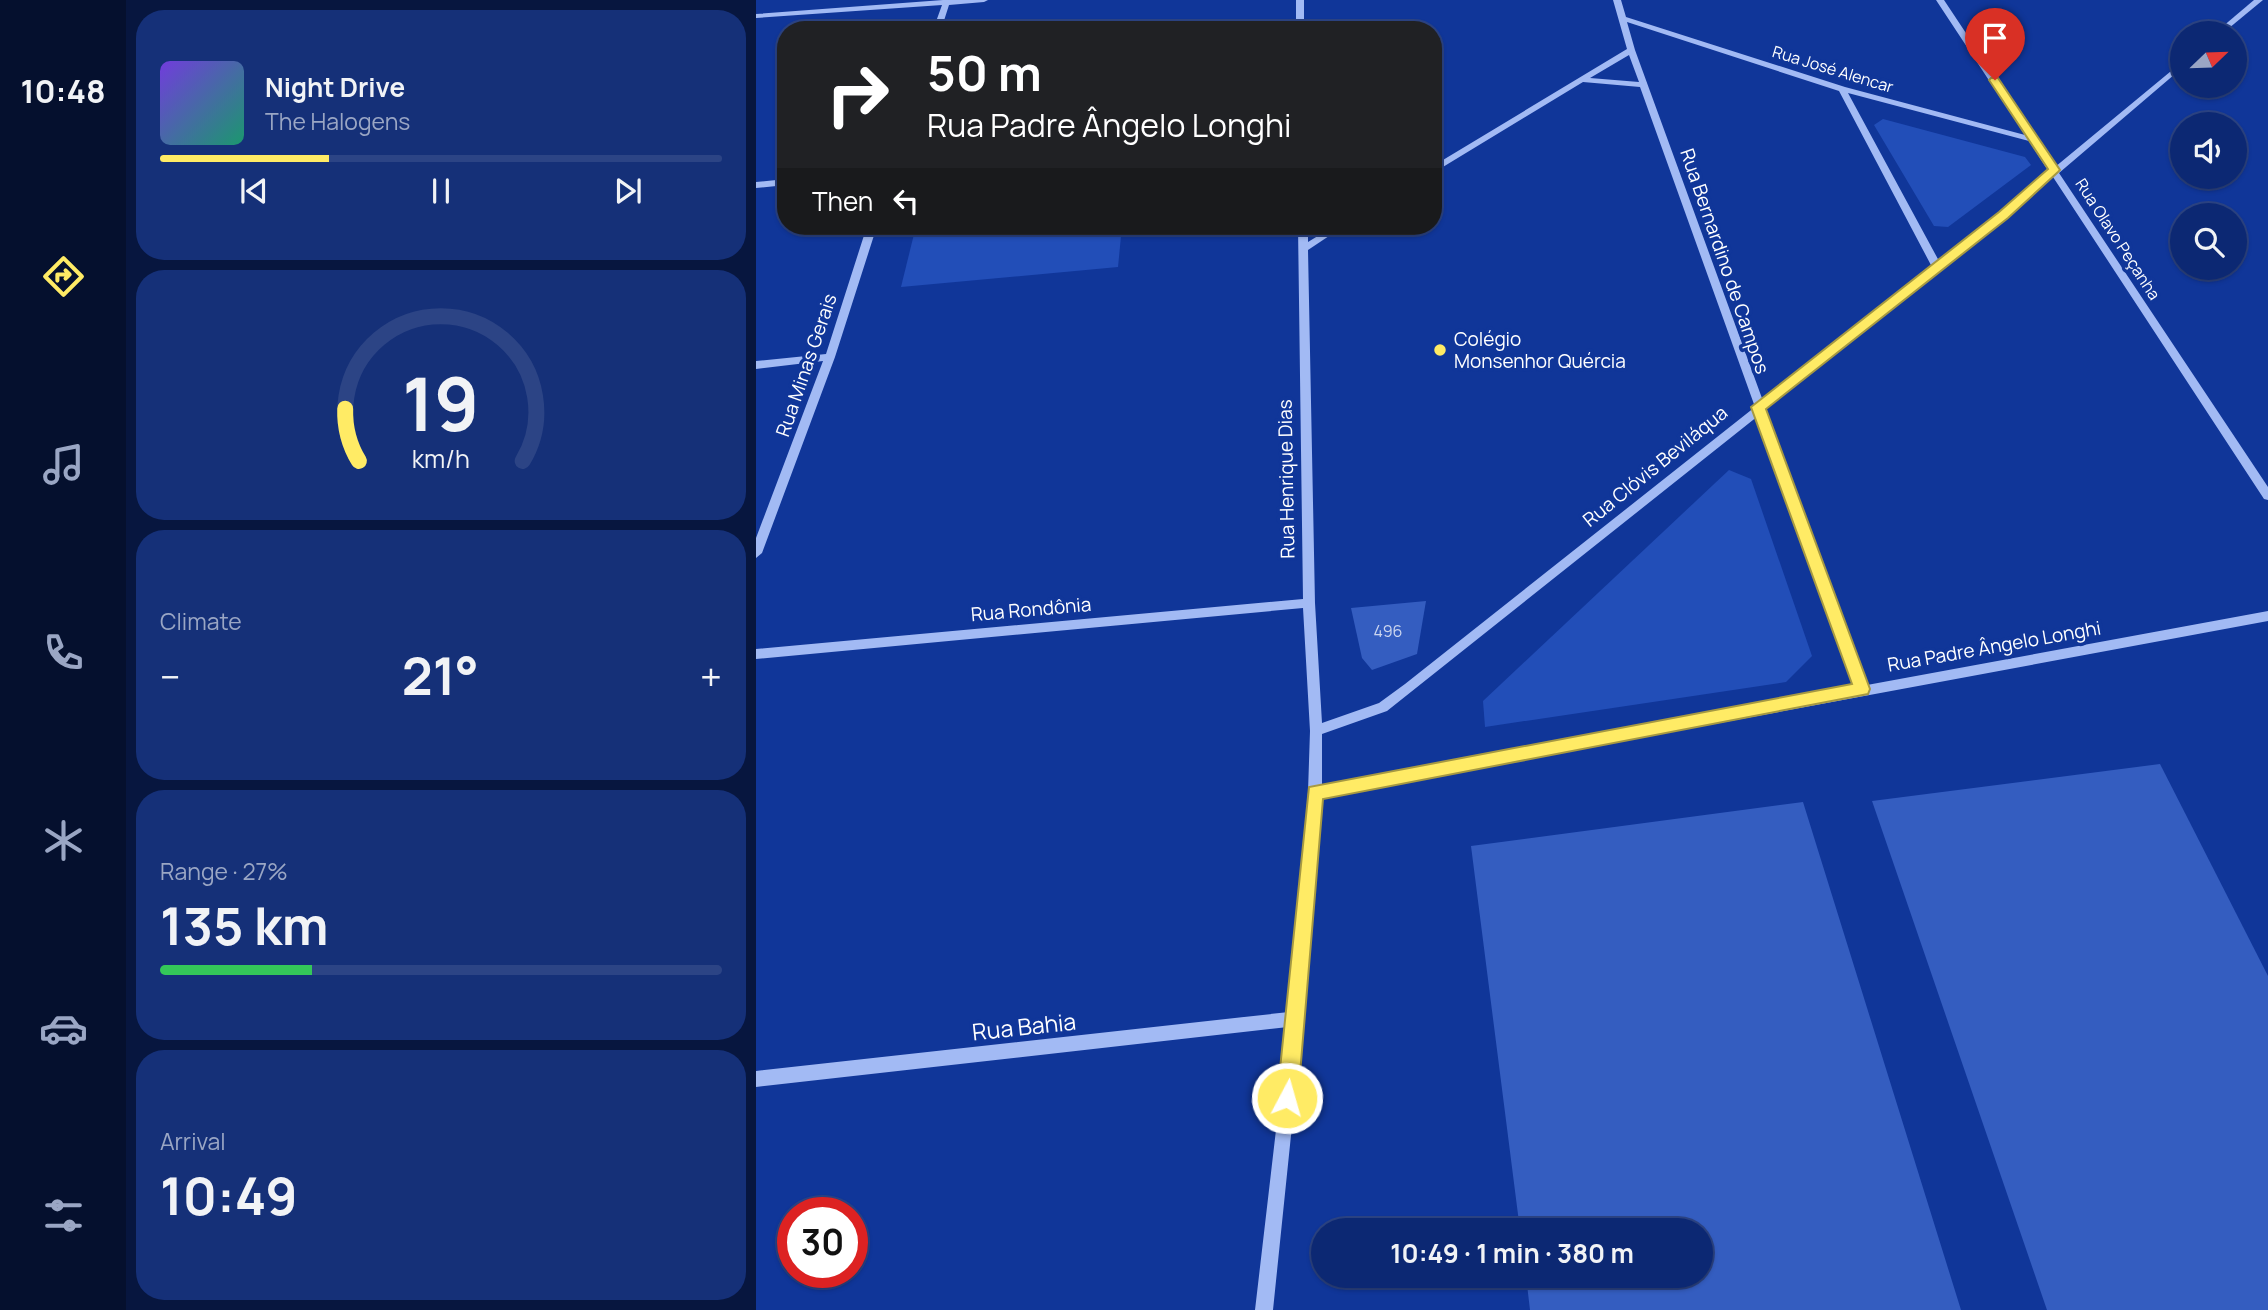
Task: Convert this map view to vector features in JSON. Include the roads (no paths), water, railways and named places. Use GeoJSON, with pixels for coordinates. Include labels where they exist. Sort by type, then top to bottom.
{"type":"FeatureCollection","features":[{"type":"Feature","properties":{"kind":"street"},"geometry":{"type":"LineString","coordinates":[[756,16],[984,0]]}},
{"type":"Feature","properties":{"kind":"street"},"geometry":{"type":"LineString","coordinates":[[1300,0],[1300,21]]}},
{"type":"Feature","properties":{"kind":"street","name":"Rua Bernardino de Campos"},"geometry":{"type":"LineString","coordinates":[[1617,0],[1631,50],[1862,689]]}},
{"type":"Feature","properties":{"kind":"street","name":"Rua Olavo Peçanha"},"geometry":{"type":"LineString","coordinates":[[1940,0],[2268,496]]}},
{"type":"Feature","properties":{"kind":"street"},"geometry":{"type":"LineString","coordinates":[[2234,21],[2259,0]]}},
{"type":"Feature","properties":{"kind":"street"},"geometry":{"type":"LineString","coordinates":[[940,21],[946,1]]}},
{"type":"Feature","properties":{"kind":"street","name":"Rua José Alencar"},"geometry":{"type":"LineString","coordinates":[[1624,19],[1842,89],[2035,140]]}},
{"type":"Feature","properties":{"kind":"street"},"geometry":{"type":"LineString","coordinates":[[1442,165],[1631,50]]}},
{"type":"Feature","properties":{"kind":"street","name":"Rua Clóvis Beviláqua"},"geometry":{"type":"LineString","coordinates":[[1316,731],[1382,707],[1409,688],[1758,407],[2003,215],[2170,74]]}},
{"type":"Feature","properties":{"kind":"street"},"geometry":{"type":"LineString","coordinates":[[1584,80],[1644,85]]}},
{"type":"Feature","properties":{"kind":"street"},"geometry":{"type":"LineString","coordinates":[[1842,89],[1937,267]]}},
{"type":"Feature","properties":{"kind":"street"},"geometry":{"type":"LineString","coordinates":[[756,185],[777,183]]}},
{"type":"Feature","properties":{"kind":"street","name":"Rua Minas Gerais"},"geometry":{"type":"LineString","coordinates":[[756,553],[830,357],[869,235]]}},
{"type":"Feature","properties":{"kind":"street","name":"Rua Henrique Dias"},"geometry":{"type":"LineString","coordinates":[[1303,235],[1309,603],[1316,731]]}},
{"type":"Feature","properties":{"kind":"street"},"geometry":{"type":"LineString","coordinates":[[1304,247],[1325,235]]}},
{"type":"Feature","properties":{"kind":"street"},"geometry":{"type":"LineString","coordinates":[[756,365],[830,357]]}},
{"type":"Feature","properties":{"kind":"street","name":"Rua Rondônia"},"geometry":{"type":"LineString","coordinates":[[756,654],[1309,603]]}},
{"type":"Feature","properties":{"kind":"street","name":"Rua Padre Ângelo Longhi"},"geometry":{"type":"LineString","coordinates":[[1315,792],[2268,616]]}},
{"type":"Feature","properties":{"kind":"street"},"geometry":{"type":"LineString","coordinates":[[1264,1310],[1296,1019],[1315,792],[1316,731]]}},
{"type":"Feature","properties":{"kind":"street","name":"Rua Bahia"},"geometry":{"type":"LineString","coordinates":[[756,1079],[1296,1019]]}},
{"type":"Feature","properties":{"kind":"place","name":"Colégio Monsenhor Quércia"},"geometry":{"type":"Point","coordinates":[1440,350]}}]}
